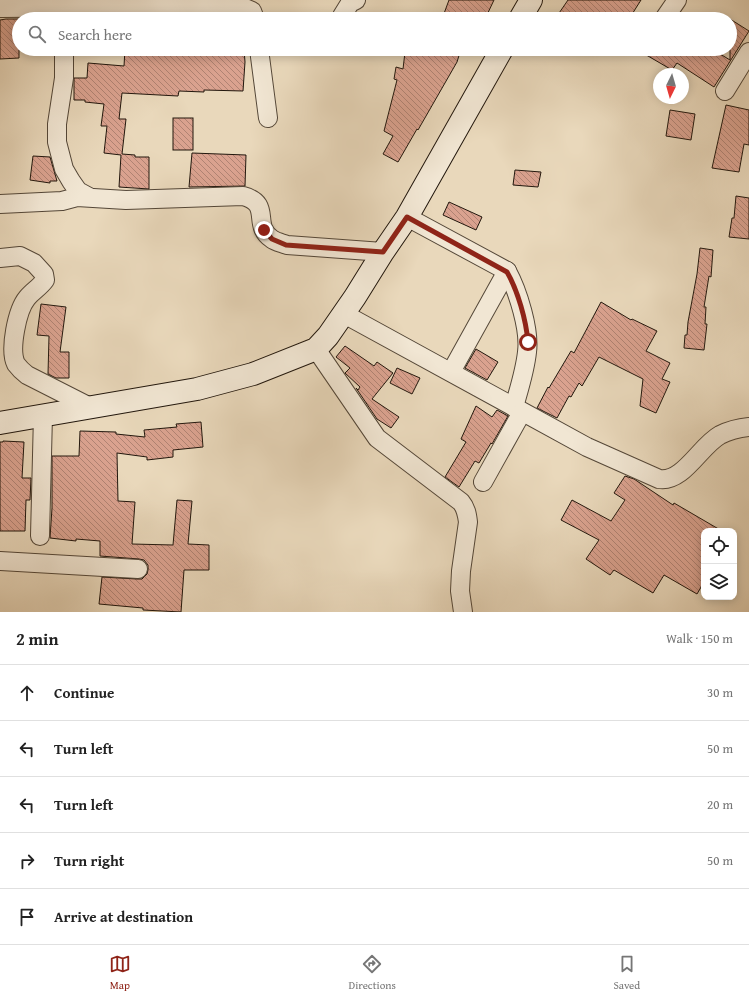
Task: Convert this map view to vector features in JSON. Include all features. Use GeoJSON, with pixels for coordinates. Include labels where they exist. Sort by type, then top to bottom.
{"type":"FeatureCollection","features":[{"type":"Feature","properties":{"kind":"street"},"geometry":{"type":"LineString","coordinates":[[344,12],[350,3],[356,0]]}},
{"type":"Feature","properties":{"kind":"street"},"geometry":{"type":"LineString","coordinates":[[524,12],[531,0]]}},
{"type":"Feature","properties":{"kind":"street"},"geometry":{"type":"LineString","coordinates":[[669,12],[677,0]]}},
{"type":"Feature","properties":{"kind":"street"},"geometry":{"type":"LineString","coordinates":[[0,8],[64,9],[219,3],[245,8],[252,12]]}},
{"type":"Feature","properties":{"kind":"street"},"geometry":{"type":"LineString","coordinates":[[724,90],[749,52]]}},
{"type":"Feature","properties":{"kind":"street"},"geometry":{"type":"LineString","coordinates":[[64,56],[64,78],[57,124],[56,142],[64,170],[71,182],[78,191],[89,197]]}},
{"type":"Feature","properties":{"kind":"street"},"geometry":{"type":"LineString","coordinates":[[260,56],[268,118]]}},
{"type":"Feature","properties":{"kind":"street"},"geometry":{"type":"LineString","coordinates":[[0,423],[197,389],[253,374],[316,350],[344,314],[407,217],[498,56]]}},
{"type":"Feature","properties":{"kind":"street"},"geometry":{"type":"LineString","coordinates":[[0,204],[62,201],[77,197],[126,200],[243,196],[257,202],[260,207],[261,220],[264,230],[272,239],[286,245],[383,252]]}},
{"type":"Feature","properties":{"kind":"street"},"geometry":{"type":"LineString","coordinates":[[407,217],[507,272],[513,282],[527,330],[527,354],[518,409],[483,482]]}},
{"type":"Feature","properties":{"kind":"street"},"geometry":{"type":"LineString","coordinates":[[0,258],[20,256],[34,263],[44,274],[45,280],[26,298],[17,320],[14,340],[16,363],[27,375],[90,407]]}},
{"type":"Feature","properties":{"kind":"street"},"geometry":{"type":"LineString","coordinates":[[451,372],[507,272]]}},
{"type":"Feature","properties":{"kind":"street"},"geometry":{"type":"LineString","coordinates":[[344,314],[587,447],[659,479],[665,480],[676,476],[719,436],[736,429],[749,426]]}},
{"type":"Feature","properties":{"kind":"street"},"geometry":{"type":"LineString","coordinates":[[316,350],[377,438],[465,506],[468,522],[460,582],[463,612]]}},
{"type":"Feature","properties":{"kind":"street"},"geometry":{"type":"LineString","coordinates":[[40,536],[42,415]]}},
{"type":"Feature","properties":{"kind":"street"},"geometry":{"type":"LineString","coordinates":[[0,561],[138,569]]}},
{"type":"Feature","properties":{"kind":"building"},"geometry":{"type":"Polygon","coordinates":[[[449,0],[494,0],[488,12],[445,12],[449,0]]]}},
{"type":"Feature","properties":{"kind":"building"},"geometry":{"type":"Polygon","coordinates":[[[568,0],[641,0],[633,12],[560,12],[568,0]]]}},
{"type":"Feature","properties":{"kind":"building"},"geometry":{"type":"Polygon","coordinates":[[[12,19],[12,56],[19,56],[19,58],[0,59],[0,20],[12,19]]]}},
{"type":"Feature","properties":{"kind":"building"},"geometry":{"type":"Polygon","coordinates":[[[737,23],[749,31],[737,50],[737,23]]]}},
{"type":"Feature","properties":{"kind":"building"},"geometry":{"type":"Polygon","coordinates":[[[125,56],[245,56],[243,91],[179,91],[178,96],[122,93],[119,119],[126,119],[122,154],[135,155],[135,157],[149,157],[149,189],[119,187],[121,155],[104,153],[107,126],[101,126],[104,104],[85,102],[85,100],[74,100],[74,78],[87,78],[88,63],[124,66],[125,56]]]}},
{"type":"Feature","properties":{"kind":"building"},"geometry":{"type":"Polygon","coordinates":[[[405,56],[459,56],[457,62],[418,130],[417,129],[398,162],[383,154],[393,136],[384,131],[397,80],[394,79],[396,67],[403,69],[405,56]]]}},
{"type":"Feature","properties":{"kind":"building"},"geometry":{"type":"Polygon","coordinates":[[[648,56],[723,56],[730,60],[730,56],[733,56],[714,87],[689,71],[689,68],[685,68],[677,63],[673,68],[669,68],[648,56]]]}},
{"type":"Feature","properties":{"kind":"building"},"geometry":{"type":"Polygon","coordinates":[[[726,105],[749,110],[749,145],[744,144],[739,172],[712,168],[726,105]]]}},
{"type":"Feature","properties":{"kind":"building"},"geometry":{"type":"Polygon","coordinates":[[[670,110],[695,114],[691,140],[666,136],[670,110]]]}},
{"type":"Feature","properties":{"kind":"building"},"geometry":{"type":"Polygon","coordinates":[[[173,118],[193,118],[193,150],[173,150],[173,118]]]}},
{"type":"Feature","properties":{"kind":"building"},"geometry":{"type":"Polygon","coordinates":[[[192,153],[246,155],[245,186],[189,187],[192,153]]]}},
{"type":"Feature","properties":{"kind":"building"},"geometry":{"type":"Polygon","coordinates":[[[33,156],[50,157],[57,181],[50,181],[50,183],[30,180],[33,156]]]}},
{"type":"Feature","properties":{"kind":"building"},"geometry":{"type":"Polygon","coordinates":[[[515,170],[541,172],[538,187],[513,185],[515,170]]]}},
{"type":"Feature","properties":{"kind":"building"},"geometry":{"type":"Polygon","coordinates":[[[736,196],[749,198],[749,239],[729,237],[732,218],[734,218],[736,196]]]}},
{"type":"Feature","properties":{"kind":"building"},"geometry":{"type":"Polygon","coordinates":[[[449,202],[482,217],[476,230],[443,215],[449,202]]]}},
{"type":"Feature","properties":{"kind":"building"},"geometry":{"type":"Polygon","coordinates":[[[700,248],[713,250],[711,277],[709,276],[704,307],[706,307],[705,324],[707,324],[704,350],[684,348],[700,248]]]}},
{"type":"Feature","properties":{"kind":"building"},"geometry":{"type":"Polygon","coordinates":[[[601,302],[631,320],[632,319],[657,331],[646,351],[670,363],[662,379],[670,382],[656,413],[640,406],[643,379],[599,357],[582,386],[579,383],[571,397],[569,396],[557,418],[537,408],[548,387],[549,388],[571,351],[574,353],[601,302]]]}},
{"type":"Feature","properties":{"kind":"building"},"geometry":{"type":"Polygon","coordinates":[[[41,304],[66,307],[60,352],[69,352],[69,378],[56,378],[48,374],[49,336],[37,335],[41,304]]]}},
{"type":"Feature","properties":{"kind":"building"},"geometry":{"type":"Polygon","coordinates":[[[345,346],[374,366],[377,362],[393,373],[372,399],[399,417],[391,428],[377,419],[356,388],[358,390],[360,387],[345,373],[350,368],[336,357],[345,346]]]}},
{"type":"Feature","properties":{"kind":"building"},"geometry":{"type":"Polygon","coordinates":[[[476,349],[498,362],[487,380],[465,368],[476,349]]]}},
{"type":"Feature","properties":{"kind":"building"},"geometry":{"type":"Polygon","coordinates":[[[397,368],[420,378],[412,394],[390,383],[397,368]]]}},
{"type":"Feature","properties":{"kind":"building"},"geometry":{"type":"Polygon","coordinates":[[[476,406],[492,417],[497,410],[508,416],[479,463],[475,461],[459,487],[445,477],[466,442],[461,439],[476,406]]]}},
{"type":"Feature","properties":{"kind":"building"},"geometry":{"type":"Polygon","coordinates":[[[201,422],[203,447],[173,450],[173,457],[147,460],[147,457],[117,453],[118,501],[135,502],[132,544],[173,545],[177,500],[192,501],[188,544],[209,545],[209,570],[184,570],[181,612],[143,610],[143,608],[99,604],[102,577],[142,579],[147,574],[148,565],[144,560],[139,559],[100,556],[100,541],[76,539],[76,541],[50,538],[52,508],[52,456],[79,456],[80,431],[116,432],[116,434],[145,437],[144,430],[177,427],[176,424],[201,422]]]}},
{"type":"Feature","properties":{"kind":"building"},"geometry":{"type":"Polygon","coordinates":[[[0,442],[24,442],[22,478],[31,478],[30,500],[26,500],[25,531],[0,531],[0,442]]]}},
{"type":"Feature","properties":{"kind":"building"},"geometry":{"type":"Polygon","coordinates":[[[625,476],[634,479],[673,505],[674,503],[717,528],[701,528],[701,587],[697,594],[664,575],[653,593],[614,570],[610,575],[586,559],[599,540],[561,520],[572,500],[611,521],[625,500],[614,493],[625,476]]]}},
{"type":"Feature","properties":{"kind":"route"},"geometry":{"type":"LineString","coordinates":[[264,230],[272,239],[286,245],[383,252],[407,217],[507,272],[513,282],[527,330],[528,342]]}}]}
